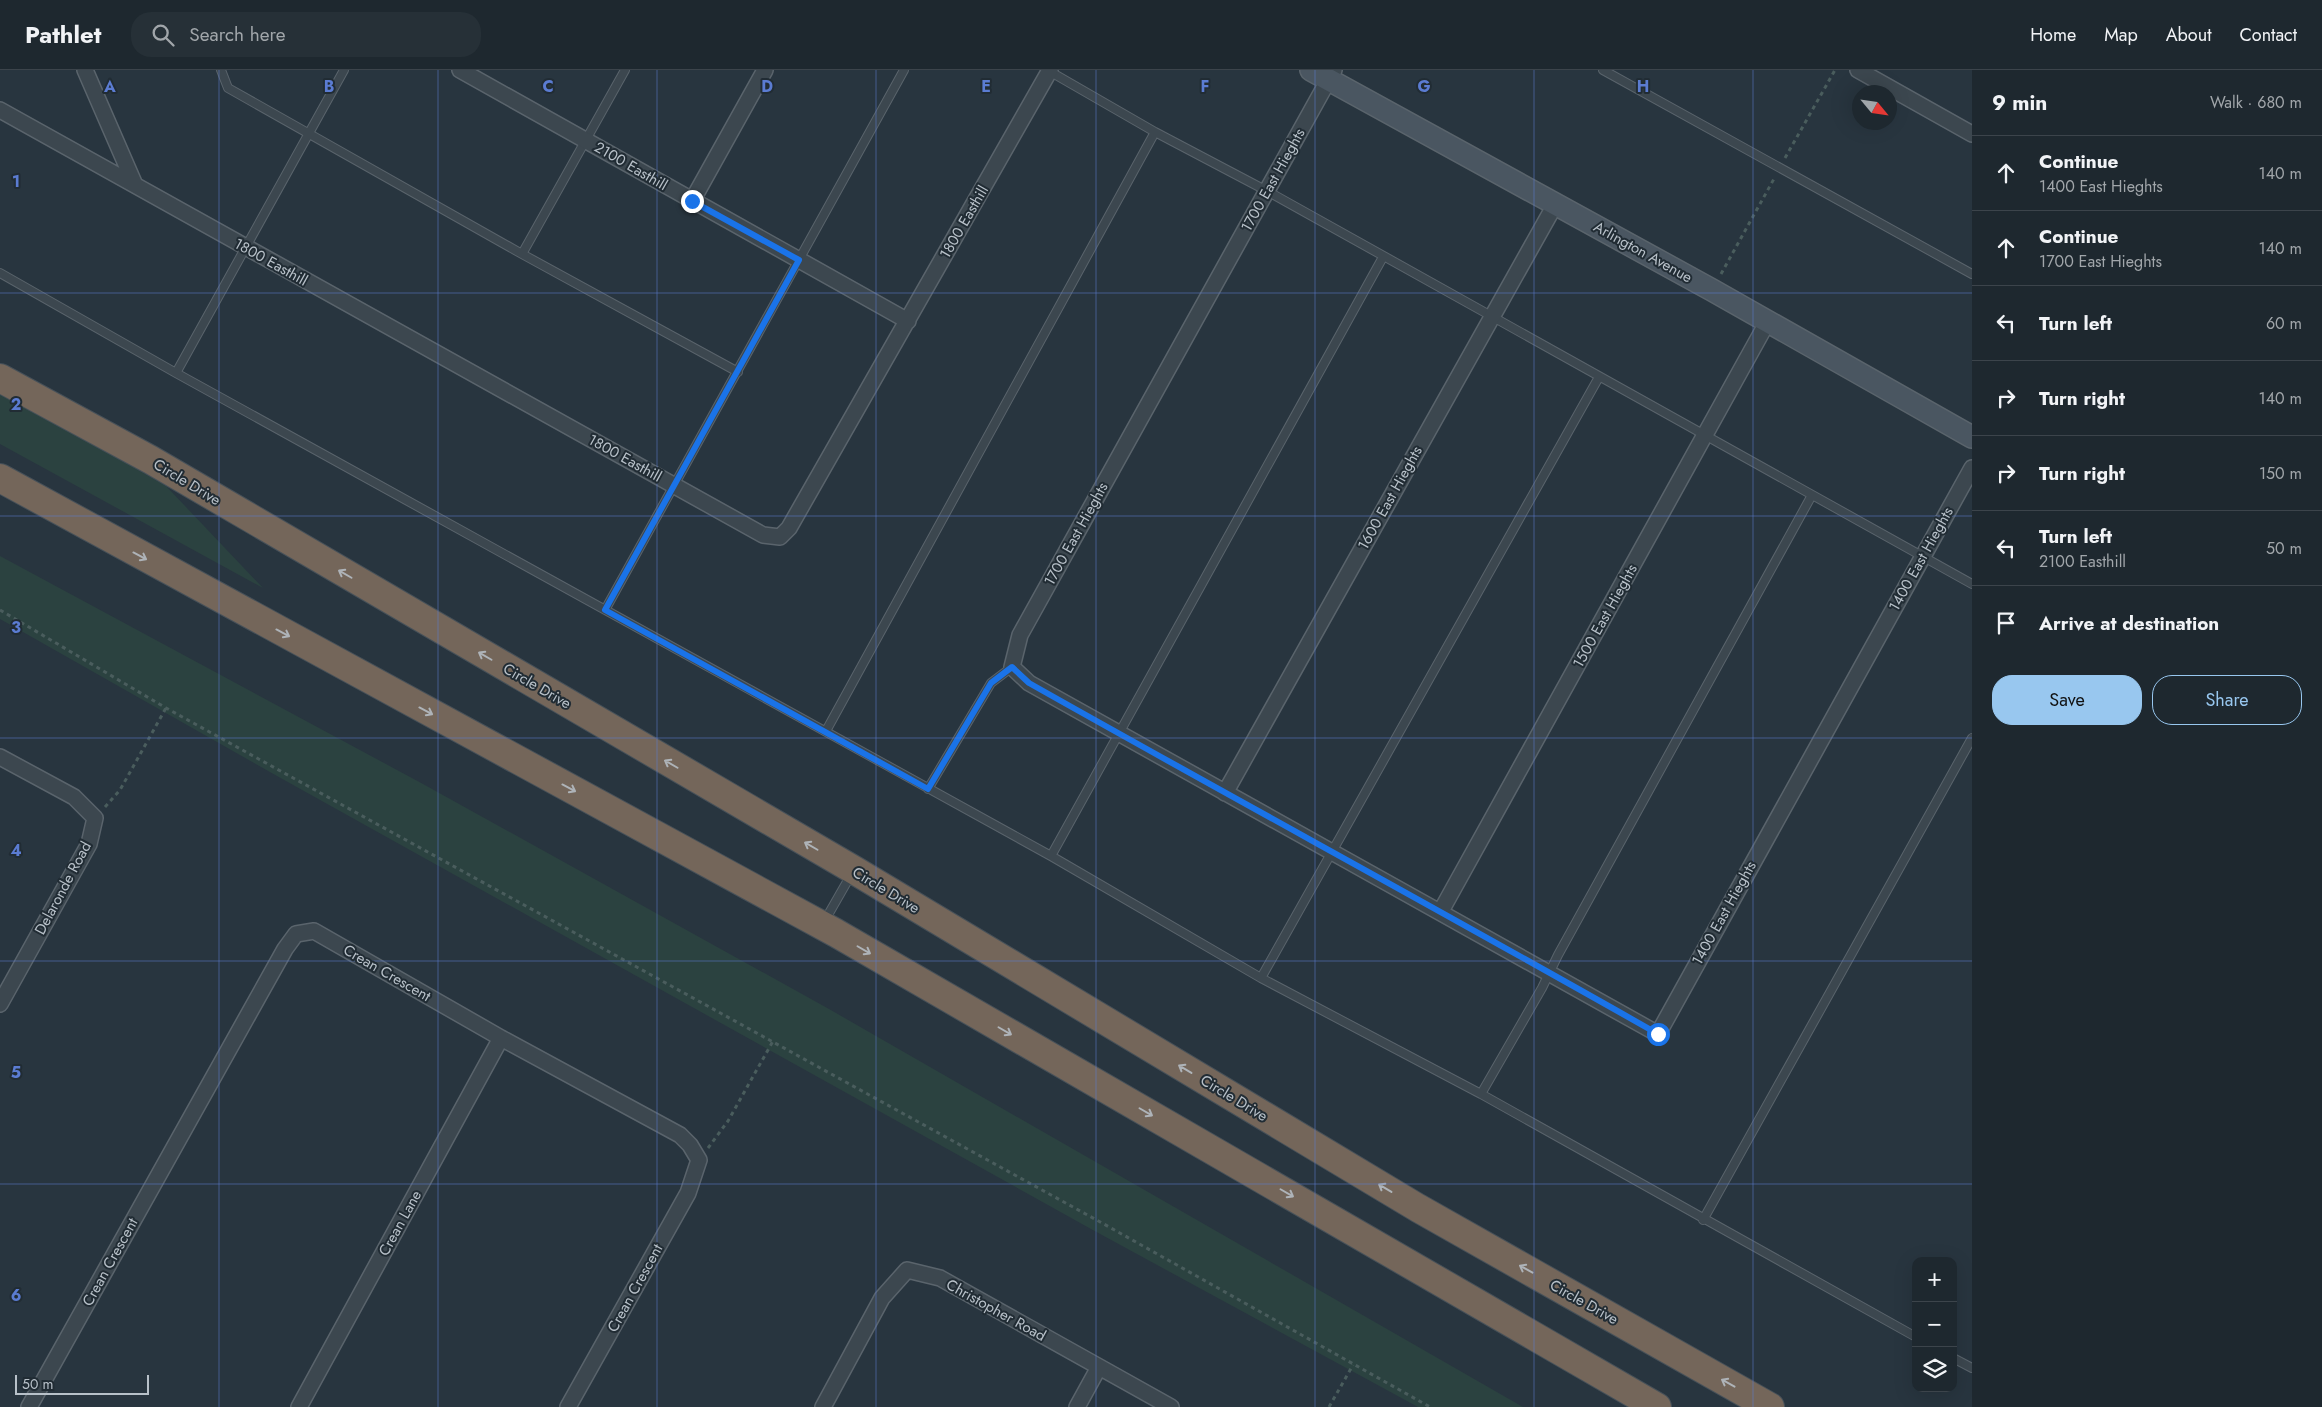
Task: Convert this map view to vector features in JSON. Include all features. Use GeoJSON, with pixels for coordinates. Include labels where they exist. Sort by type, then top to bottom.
{"type":"FeatureCollection","features":[{"type":"Feature","properties":{"kind":"highway"},"geometry":{"type":"LineString","coordinates":[[0,360],[151,460]]}},
{"type":"Feature","properties":{"kind":"highway","name":"Circle Drive"},"geometry":{"type":"LineString","coordinates":[[0,378],[151,460],[230,508],[854,870],[1418,1208],[1770,1407]]}},
{"type":"Feature","properties":{"kind":"highway"},"geometry":{"type":"LineString","coordinates":[[0,478],[822,926],[1657,1407]]}},
{"type":"Feature","properties":{"kind":"highway"},"geometry":{"type":"LineString","coordinates":[[0,487],[97,532]]}},
{"type":"Feature","properties":{"kind":"street"},"geometry":{"type":"LineString","coordinates":[[85,70],[135,185]]}},
{"type":"Feature","properties":{"kind":"street","name":"2100 Easthill"},"geometry":{"type":"LineString","coordinates":[[460,70],[481,75],[585,140],[908,321]]}},
{"type":"Feature","properties":{"kind":"street"},"geometry":{"type":"LineString","coordinates":[[692,201],[765,70]]}},
{"type":"Feature","properties":{"kind":"street"},"geometry":{"type":"LineString","coordinates":[[1858,70],[1972,134]]}},
{"type":"Feature","properties":{"kind":"street","name":"1800 Easthill"},"geometry":{"type":"LineString","coordinates":[[0,110],[763,535],[780,537],[789,528],[1050,71]]}},
{"type":"Feature","properties":{"kind":"street","name":"1700 East Hieghts"},"geometry":{"type":"LineString","coordinates":[[1012,667],[1020,635],[1267,191],[1324,73]]}},
{"type":"Feature","properties":{"kind":"street","name":"Arlington Avenue"},"geometry":{"type":"LineString","coordinates":[[1324,73],[1972,437]]}},
{"type":"Feature","properties":{"kind":"street","name":"1600 East Hieghts"},"geometry":{"type":"LineString","coordinates":[[1225,793],[1556,203]]}},
{"type":"Feature","properties":{"kind":"street","name":"1500 East Hieghts"},"geometry":{"type":"LineString","coordinates":[[1442,911],[1768,321]]}},
{"type":"Feature","properties":{"kind":"street","name":"1400 East Hieghts"},"geometry":{"type":"LineString","coordinates":[[1332,853],[1442,911],[1658,1034],[1972,468]]}},
{"type":"Feature","properties":{"kind":"street"},"geometry":{"type":"LineString","coordinates":[[1012,667],[1029,683],[1332,853]]}},
{"type":"Feature","properties":{"kind":"street"},"geometry":{"type":"LineString","coordinates":[[0,757],[74,797],[95,818]]}},
{"type":"Feature","properties":{"kind":"street","name":"Delaronde Road"},"geometry":{"type":"LineString","coordinates":[[0,1004],[89,844],[95,818]]}},
{"type":"Feature","properties":{"kind":"street","name":"Crean Crescent"},"geometry":{"type":"LineString","coordinates":[[35,1405],[280,958],[296,934],[314,932],[501,1038],[680,1135],[690,1145],[699,1160],[688,1193],[568,1407]]}},
{"type":"Feature","properties":{"kind":"street","name":"Crean Lane"},"geometry":{"type":"LineString","coordinates":[[299,1407],[501,1038]]}},
{"type":"Feature","properties":{"kind":"street","name":"Christopher Road"},"geometry":{"type":"LineString","coordinates":[[823,1407],[882,1298],[908,1270],[940,1278],[1170,1407]]}},
{"type":"Feature","properties":{"kind":"street"},"geometry":{"type":"LineString","coordinates":[[1076,1407],[1099,1367]]}},
{"type":"Feature","properties":{"kind":"lane"},"geometry":{"type":"LineString","coordinates":[[220,70],[228,88],[522,254],[738,372]]}},
{"type":"Feature","properties":{"kind":"lane"},"geometry":{"type":"LineString","coordinates":[[176,372],[344,70]]}},
{"type":"Feature","properties":{"kind":"lane"},"geometry":{"type":"LineString","coordinates":[[522,254],[625,70]]}},
{"type":"Feature","properties":{"kind":"lane"},"geometry":{"type":"LineString","coordinates":[[605,610],[904,70]]}},
{"type":"Feature","properties":{"kind":"lane"},"geometry":{"type":"LineString","coordinates":[[1603,70],[1972,274]]}},
{"type":"Feature","properties":{"kind":"lane"},"geometry":{"type":"LineString","coordinates":[[1050,71],[1154,132],[1267,191],[1972,584]]}},
{"type":"Feature","properties":{"kind":"lane"},"geometry":{"type":"LineString","coordinates":[[826,731],[1154,132]]}},
{"type":"Feature","properties":{"kind":"lane"},"geometry":{"type":"LineString","coordinates":[[1051,856],[1383,257]]}},
{"type":"Feature","properties":{"kind":"lane"},"geometry":{"type":"LineString","coordinates":[[0,273],[1051,856],[1262,978],[1481,1094],[1703,1220],[1912,1335]]}},
{"type":"Feature","properties":{"kind":"lane"},"geometry":{"type":"LineString","coordinates":[[1262,978],[1599,377]]}},
{"type":"Feature","properties":{"kind":"lane"},"geometry":{"type":"LineString","coordinates":[[1481,1094],[1550,973],[1812,495]]}},
{"type":"Feature","properties":{"kind":"lane"},"geometry":{"type":"LineString","coordinates":[[928,789],[991,683],[1012,667]]}},
{"type":"Feature","properties":{"kind":"lane"},"geometry":{"type":"LineString","coordinates":[[1703,1220],[1972,738]]}},
{"type":"Feature","properties":{"kind":"lane"},"geometry":{"type":"LineString","coordinates":[[822,926],[854,870]]}},
{"type":"Feature","properties":{"kind":"lane"},"geometry":{"type":"LineString","coordinates":[[1957,1360],[1972,1368]]}},
{"type":"Feature","properties":{"kind":"path"},"geometry":{"type":"LineString","coordinates":[[1832,74],[1835,70]]}},
{"type":"Feature","properties":{"kind":"path"},"geometry":{"type":"LineString","coordinates":[[0,610],[166,708],[772,1041],[1430,1407]]}},
{"type":"Feature","properties":{"kind":"path"},"geometry":{"type":"LineString","coordinates":[[95,818],[120,790],[166,708]]}},
{"type":"Feature","properties":{"kind":"path"},"geometry":{"type":"LineString","coordinates":[[699,1160],[723,1127],[772,1041]]}},
{"type":"Feature","properties":{"kind":"path"},"geometry":{"type":"LineString","coordinates":[[1329,1407],[1353,1365]]}},
{"type":"Feature","properties":{"kind":"green space"},"geometry":{"type":"Polygon","coordinates":[[[0,390],[166,486],[263,588],[0,444],[0,390]]]}},
{"type":"Feature","properties":{"kind":"green space"},"geometry":{"type":"Polygon","coordinates":[[[0,556],[423,784],[829,1009],[1523,1407],[1418,1407],[1091,1229],[277,776],[0,619],[0,556]]]}},
{"type":"Feature","properties":{"kind":"route"},"geometry":{"type":"LineString","coordinates":[[692,201],[799,260],[792,276],[605,610],[928,789],[991,683],[1012,667],[1029,683],[1118,734],[1332,853],[1442,911],[1658,1034]]}}]}
